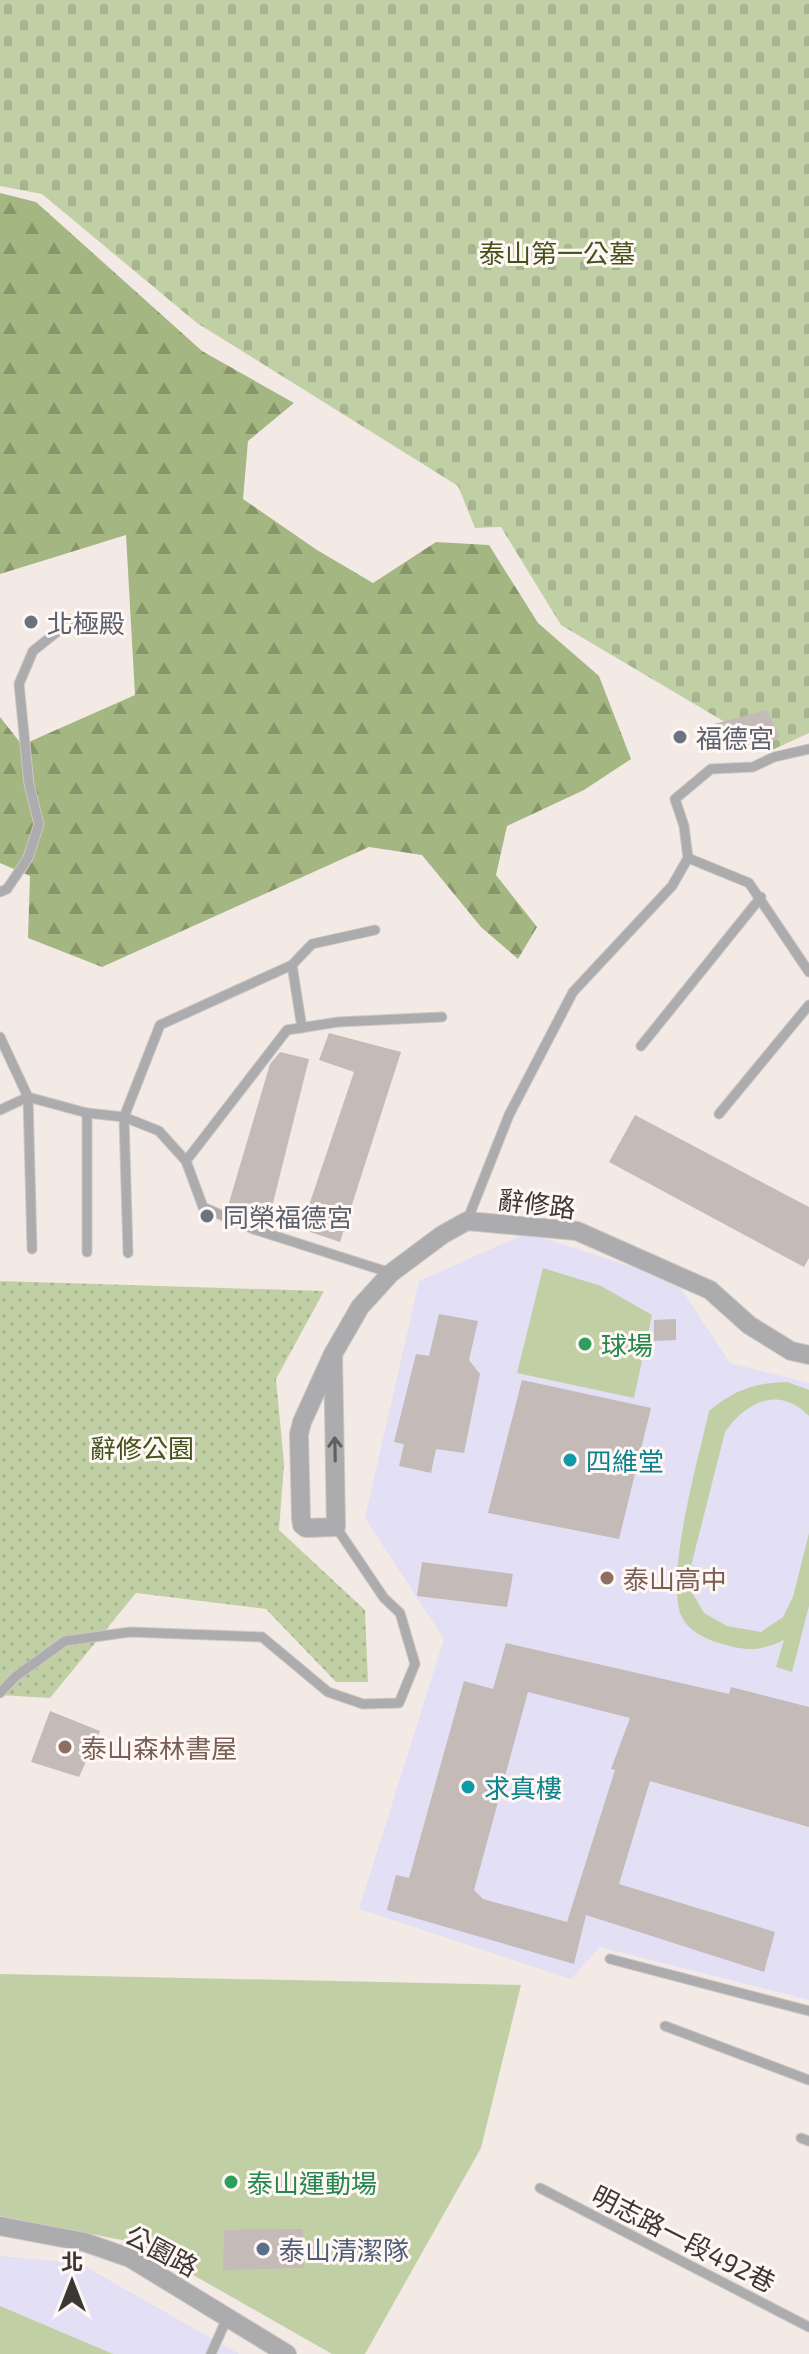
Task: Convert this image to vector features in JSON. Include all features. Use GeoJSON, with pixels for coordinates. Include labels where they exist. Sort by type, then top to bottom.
{"type":"FeatureCollection","features":[{"type":"Feature","properties":{"kind":"street","name":"辭修路"},"geometry":{"type":"LineString","coordinates":[[336,1527],[306,1528],[302,1525],[299,1434],[302,1422],[333,1354],[360,1307],[391,1273],[442,1235],[467,1221],[577,1231],[710,1290],[749,1325],[791,1351],[809,1355]]}},
{"type":"Feature","properties":{"kind":"street"},"geometry":{"type":"LineString","coordinates":[[333,1354],[336,1527]]}},
{"type":"Feature","properties":{"kind":"street","name":"公園路"},"geometry":{"type":"LineString","coordinates":[[0,2226],[84,2242],[130,2258],[287,2354]]}},
{"type":"Feature","properties":{"kind":"lane"},"geometry":{"type":"LineString","coordinates":[[0,892],[7,889],[28,858],[39,824],[29,784],[19,684],[33,651],[72,620]]}},
{"type":"Feature","properties":{"kind":"lane"},"geometry":{"type":"LineString","coordinates":[[467,1221],[509,1115],[573,992],[672,886],[688,858],[684,826],[675,799],[711,769],[753,767],[774,757],[809,749]]}},
{"type":"Feature","properties":{"kind":"lane"},"geometry":{"type":"LineString","coordinates":[[688,858],[749,883],[809,972]]}},
{"type":"Feature","properties":{"kind":"lane"},"geometry":{"type":"LineString","coordinates":[[641,1046],[761,897]]}},
{"type":"Feature","properties":{"kind":"lane"},"geometry":{"type":"LineString","coordinates":[[128,1253],[124,1117],[160,1025],[292,965],[312,944],[375,930]]}},
{"type":"Feature","properties":{"kind":"lane"},"geometry":{"type":"LineString","coordinates":[[292,965],[302,1028]]}},
{"type":"Feature","properties":{"kind":"lane"},"geometry":{"type":"LineString","coordinates":[[719,1114],[809,1005]]}},
{"type":"Feature","properties":{"kind":"lane"},"geometry":{"type":"LineString","coordinates":[[186,1161],[287,1030],[338,1022],[442,1017]]}},
{"type":"Feature","properties":{"kind":"lane"},"geometry":{"type":"LineString","coordinates":[[0,1037],[28,1097],[32,1249]]}},
{"type":"Feature","properties":{"kind":"lane"},"geometry":{"type":"LineString","coordinates":[[0,1110],[28,1097],[87,1113],[124,1117],[159,1131],[186,1161],[203,1207],[253,1229],[391,1273]]}},
{"type":"Feature","properties":{"kind":"lane"},"geometry":{"type":"LineString","coordinates":[[87,1113],[87,1252]]}},
{"type":"Feature","properties":{"kind":"lane"},"geometry":{"type":"LineString","coordinates":[[0,1693],[15,1677],[65,1641],[130,1632],[262,1637],[328,1692],[363,1704],[399,1703],[415,1664],[400,1613],[384,1598],[336,1527]]}},
{"type":"Feature","properties":{"kind":"lane"},"geometry":{"type":"LineString","coordinates":[[610,1959],[809,2011]]}},
{"type":"Feature","properties":{"kind":"lane"},"geometry":{"type":"LineString","coordinates":[[665,2026],[809,2080]]}},
{"type":"Feature","properties":{"kind":"lane","name":"明志路一段492巷"},"geometry":{"type":"LineString","coordinates":[[540,2188],[809,2327]]}},
{"type":"Feature","properties":{"kind":"lane"},"geometry":{"type":"LineString","coordinates":[[211,2354],[228,2316]]}},
{"type":"Feature","properties":{"kind":"shaded area","name":"泰山高中"},"geometry":{"type":"Polygon","coordinates":[[[527,1233],[676,1281],[730,1363],[809,1383],[809,2000],[600,1947],[571,1979],[359,1909],[444,1639],[365,1518],[419,1281],[527,1233]]]}},
{"type":"Feature","properties":{"kind":"shaded area"},"geometry":{"type":"Polygon","coordinates":[[[0,2256],[79,2263],[239,2354],[0,2354],[0,2256]]]}},
{"type":"Feature","properties":{"kind":"green space","name":"泰山第一公墓"},"geometry":{"type":"Polygon","coordinates":[[[0,0],[809,0],[809,733],[772,750],[561,625],[501,527],[475,528],[458,486],[197,323],[42,194],[0,186],[0,0]]]}},
{"type":"Feature","properties":{"kind":"green space"},"geometry":{"type":"Polygon","coordinates":[[[0,193],[36,202],[202,351],[294,403],[248,441],[243,499],[317,550],[373,583],[436,542],[489,545],[538,623],[599,676],[631,759],[584,790],[507,826],[496,875],[537,927],[518,959],[481,927],[422,855],[369,847],[102,967],[28,938],[30,876],[0,863],[0,717],[22,745],[135,695],[126,535],[0,574],[0,193]]]}},
{"type":"Feature","properties":{"kind":"green space","name":"球場"},"geometry":{"type":"Polygon","coordinates":[[[543,1268],[601,1286],[652,1315],[634,1398],[517,1373],[543,1268]]]}},
{"type":"Feature","properties":{"kind":"green space","name":"辭修公園"},"geometry":{"type":"Polygon","coordinates":[[[0,1281],[324,1291],[276,1379],[284,1464],[279,1530],[365,1610],[368,1682],[336,1682],[266,1609],[136,1593],[50,1698],[0,1695],[0,1281]]]}},
{"type":"Feature","properties":{"kind":"green space"},"geometry":{"type":"Polygon","coordinates":[[[787,1382],[809,1390],[809,1416],[786,1401],[775,1400],[753,1406],[733,1421],[725,1432],[690,1570],[693,1594],[704,1613],[727,1626],[761,1632],[783,1617],[793,1597],[809,1533],[809,1606],[792,1672],[776,1667],[784,1640],[752,1649],[708,1639],[684,1620],[677,1597],[685,1515],[709,1411],[745,1389],[787,1382]]]}},
{"type":"Feature","properties":{"kind":"green space","name":"泰山運動場"},"geometry":{"type":"Polygon","coordinates":[[[0,1974],[521,1985],[481,2148],[365,2354],[332,2354],[137,2243],[0,2216],[0,1974]]]}},
{"type":"Feature","properties":{"kind":"green space"},"geometry":{"type":"Polygon","coordinates":[[[0,2306],[113,2354],[0,2354],[0,2306]]]}},
{"type":"Feature","properties":{"kind":"building"},"geometry":{"type":"Polygon","coordinates":[[[767,710],[780,738],[723,752],[714,724],[767,710]]]}},
{"type":"Feature","properties":{"kind":"building"},"geometry":{"type":"Polygon","coordinates":[[[329,1033],[401,1052],[340,1242],[301,1229],[354,1072],[319,1060],[329,1033]]]}},
{"type":"Feature","properties":{"kind":"building"},"geometry":{"type":"Polygon","coordinates":[[[280,1052],[309,1059],[269,1219],[228,1206],[270,1064],[280,1052]]]}},
{"type":"Feature","properties":{"kind":"building"},"geometry":{"type":"Polygon","coordinates":[[[635,1115],[809,1207],[809,1258],[804,1267],[609,1162],[635,1115]]]}},
{"type":"Feature","properties":{"kind":"building"},"geometry":{"type":"Polygon","coordinates":[[[439,1314],[478,1321],[469,1360],[480,1374],[464,1453],[436,1449],[431,1473],[399,1466],[404,1444],[394,1442],[416,1354],[429,1356],[439,1314]]]}},
{"type":"Feature","properties":{"kind":"building"},"geometry":{"type":"Polygon","coordinates":[[[676,1319],[676,1340],[654,1341],[654,1320],[676,1319]]]}},
{"type":"Feature","properties":{"kind":"building","name":"四維堂"},"geometry":{"type":"Polygon","coordinates":[[[522,1380],[651,1408],[619,1539],[488,1513],[522,1380]]]}},
{"type":"Feature","properties":{"kind":"building"},"geometry":{"type":"Polygon","coordinates":[[[422,1562],[513,1574],[507,1607],[417,1596],[422,1562]]]}},
{"type":"Feature","properties":{"kind":"building"},"geometry":{"type":"Polygon","coordinates":[[[506,1643],[729,1694],[731,1687],[809,1707],[809,1827],[650,1781],[619,1884],[775,1932],[764,1972],[586,1915],[574,1964],[387,1910],[396,1875],[409,1878],[464,1681],[493,1689],[506,1643]],[[528,1692],[474,1890],[483,1899],[567,1922],[615,1770],[611,1769],[630,1718],[528,1692]]]}},
{"type":"Feature","properties":{"kind":"building","name":"泰山森林書屋"},"geometry":{"type":"Polygon","coordinates":[[[50,1711],[100,1731],[79,1777],[31,1762],[50,1711]]]}},
{"type":"Feature","properties":{"kind":"building","name":"泰山清潔隊"},"geometry":{"type":"Polygon","coordinates":[[[303,2229],[304,2268],[223,2270],[224,2230],[303,2229]]]}},
{"type":"Feature","properties":{"kind":"place","name":"北極殿"},"geometry":{"type":"Point","coordinates":[31,622]}},
{"type":"Feature","properties":{"kind":"place","name":"福德宮"},"geometry":{"type":"Point","coordinates":[680,737]}},
{"type":"Feature","properties":{"kind":"place","name":"同榮福德宮"},"geometry":{"type":"Point","coordinates":[207,1216]}},
{"type":"Feature","properties":{"kind":"place","name":"球場"},"geometry":{"type":"Point","coordinates":[585,1344]}},
{"type":"Feature","properties":{"kind":"place","name":"四維堂"},"geometry":{"type":"Point","coordinates":[570,1460]}},
{"type":"Feature","properties":{"kind":"place","name":"泰山高中"},"geometry":{"type":"Point","coordinates":[607,1578]}},
{"type":"Feature","properties":{"kind":"place","name":"泰山森林書屋"},"geometry":{"type":"Point","coordinates":[65,1747]}},
{"type":"Feature","properties":{"kind":"place","name":"求真樓"},"geometry":{"type":"Point","coordinates":[468,1787]}},
{"type":"Feature","properties":{"kind":"place","name":"泰山運動場"},"geometry":{"type":"Point","coordinates":[231,2182]}},
{"type":"Feature","properties":{"kind":"place","name":"泰山清潔隊"},"geometry":{"type":"Point","coordinates":[263,2249]}}]}
